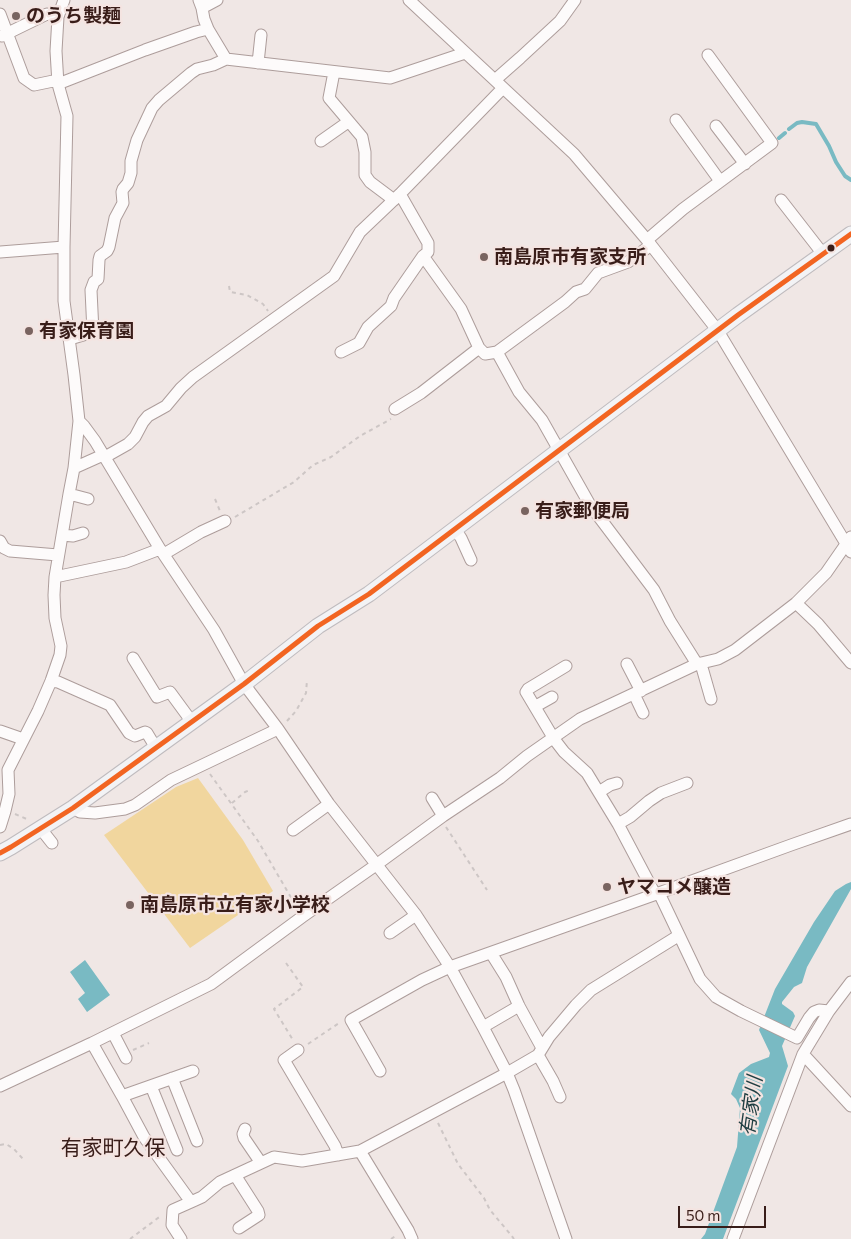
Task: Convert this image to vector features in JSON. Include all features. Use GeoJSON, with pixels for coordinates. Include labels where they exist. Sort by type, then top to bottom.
{"type":"FeatureCollection","features":[{"type":"Feature","properties":{"kind":"main road"},"geometry":{"type":"LineString","coordinates":[[0,853],[73,808],[244,684],[318,626],[369,594],[718,331],[851,234]]}},
{"type":"Feature","properties":{"kind":"street"},"geometry":{"type":"LineString","coordinates":[[0,827],[9,794],[4,768],[23,739],[51,681],[60,655],[61,646],[55,618],[55,577],[74,468],[79,420],[64,301],[68,116],[58,82],[56,50],[58,17],[64,0]]}},
{"type":"Feature","properties":{"kind":"street"},"geometry":{"type":"LineString","coordinates":[[217,0],[201,4],[208,29],[226,59]]}},
{"type":"Feature","properties":{"kind":"street"},"geometry":{"type":"LineString","coordinates":[[0,1086],[211,984],[580,719],[699,664],[718,659],[735,650],[796,603],[826,573],[849,544],[718,331],[649,242],[574,154],[409,0]]}},
{"type":"Feature","properties":{"kind":"street"},"geometry":{"type":"LineString","coordinates":[[495,80],[560,21],[575,0]]}},
{"type":"Feature","properties":{"kind":"street"},"geometry":{"type":"LineString","coordinates":[[0,14],[4,35],[24,78],[34,84],[58,82],[208,29]]}},
{"type":"Feature","properties":{"kind":"street"},"geometry":{"type":"LineString","coordinates":[[4,35],[46,14],[58,17]]}},
{"type":"Feature","properties":{"kind":"street"},"geometry":{"type":"LineString","coordinates":[[258,63],[261,35]]}},
{"type":"Feature","properties":{"kind":"street"},"geometry":{"type":"LineString","coordinates":[[70,339],[93,332],[92,285],[98,279],[100,256],[109,247],[115,218],[123,203],[122,192],[132,173],[130,160],[137,140],[152,108],[190,74],[226,59],[390,78],[464,53]]}},
{"type":"Feature","properties":{"kind":"street"},"geometry":{"type":"LineString","coordinates":[[423,256],[461,309],[479,348],[485,354],[497,352],[576,292],[586,289],[598,272],[628,262],[683,209],[772,143],[708,55]]}},
{"type":"Feature","properties":{"kind":"street"},"geometry":{"type":"LineString","coordinates":[[334,72],[329,98],[362,137],[365,152],[365,175],[370,182],[397,197],[428,243],[428,252],[423,256],[394,298],[391,306],[368,327],[359,343],[341,352]]}},
{"type":"Feature","properties":{"kind":"street"},"geometry":{"type":"LineString","coordinates":[[74,468],[128,444],[148,416],[166,406],[192,377],[334,276],[360,232],[397,197],[503,88]]}},
{"type":"Feature","properties":{"kind":"street"},"geometry":{"type":"LineString","coordinates":[[676,120],[720,181]]}},
{"type":"Feature","properties":{"kind":"street"},"geometry":{"type":"LineString","coordinates":[[321,140],[348,122]]}},
{"type":"Feature","properties":{"kind":"street"},"geometry":{"type":"LineString","coordinates":[[716,126],[745,164]]}},
{"type":"Feature","properties":{"kind":"street"},"geometry":{"type":"LineString","coordinates":[[781,200],[823,254]]}},
{"type":"Feature","properties":{"kind":"street"},"geometry":{"type":"LineString","coordinates":[[0,252],[64,246]]}},
{"type":"Feature","properties":{"kind":"street"},"geometry":{"type":"LineString","coordinates":[[395,409],[421,393],[479,348]]}},
{"type":"Feature","properties":{"kind":"street"},"geometry":{"type":"LineString","coordinates":[[497,352],[519,392],[542,420],[590,505],[654,590],[670,621],[699,664],[711,699]]}},
{"type":"Feature","properties":{"kind":"street"},"geometry":{"type":"LineString","coordinates":[[79,420],[95,441],[162,551],[214,630],[244,684],[278,729],[329,804],[416,915],[450,967],[507,1073],[566,1239]]}},
{"type":"Feature","properties":{"kind":"street"},"geometry":{"type":"LineString","coordinates":[[69,494],[88,500]]}},
{"type":"Feature","properties":{"kind":"street"},"geometry":{"type":"LineString","coordinates":[[55,577],[126,562],[162,551],[225,521]]}},
{"type":"Feature","properties":{"kind":"street"},"geometry":{"type":"LineString","coordinates":[[455,529],[471,560]]}},
{"type":"Feature","properties":{"kind":"street"},"geometry":{"type":"LineString","coordinates":[[62,535],[72,536],[83,533]]}},
{"type":"Feature","properties":{"kind":"street"},"geometry":{"type":"LineString","coordinates":[[0,541],[4,548],[10,552],[58,555]]}},
{"type":"Feature","properties":{"kind":"street"},"geometry":{"type":"LineString","coordinates":[[796,603],[818,624],[851,663]]}},
{"type":"Feature","properties":{"kind":"street"},"geometry":{"type":"LineString","coordinates":[[133,658],[156,697],[170,692],[192,722]]}},
{"type":"Feature","properties":{"kind":"street"},"geometry":{"type":"LineString","coordinates":[[628,664],[643,713]]}},
{"type":"Feature","properties":{"kind":"street"},"geometry":{"type":"LineString","coordinates":[[566,666],[528,688],[526,692],[554,739],[564,752],[586,773],[599,792],[657,894],[700,980],[716,997],[797,1038],[814,1012],[820,1010],[829,1011]]}},
{"type":"Feature","properties":{"kind":"street"},"geometry":{"type":"LineString","coordinates":[[51,681],[58,682],[110,705],[129,733],[135,736],[147,733],[156,748]]}},
{"type":"Feature","properties":{"kind":"street"},"geometry":{"type":"LineString","coordinates":[[536,706],[552,697]]}},
{"type":"Feature","properties":{"kind":"street"},"geometry":{"type":"LineString","coordinates":[[73,808],[80,812],[94,814],[125,809],[144,800],[171,780],[278,729]]}},
{"type":"Feature","properties":{"kind":"street"},"geometry":{"type":"LineString","coordinates":[[0,731],[23,739]]}},
{"type":"Feature","properties":{"kind":"street"},"geometry":{"type":"LineString","coordinates":[[599,792],[617,783]]}},
{"type":"Feature","properties":{"kind":"street"},"geometry":{"type":"LineString","coordinates":[[618,824],[661,793],[687,783]]}},
{"type":"Feature","properties":{"kind":"street"},"geometry":{"type":"LineString","coordinates":[[432,798],[442,817]]}},
{"type":"Feature","properties":{"kind":"street"},"geometry":{"type":"LineString","coordinates":[[293,830],[329,804]]}},
{"type":"Feature","properties":{"kind":"street"},"geometry":{"type":"LineString","coordinates":[[380,1071],[351,1020],[422,980],[450,967],[851,824]]}},
{"type":"Feature","properties":{"kind":"street"},"geometry":{"type":"LineString","coordinates":[[41,828],[52,843]]}},
{"type":"Feature","properties":{"kind":"street"},"geometry":{"type":"LineString","coordinates":[[390,933],[416,915]]}},
{"type":"Feature","properties":{"kind":"street"},"geometry":{"type":"LineString","coordinates":[[181,1239],[172,1225],[173,1210],[202,1197],[220,1182],[274,1157],[302,1161],[360,1151],[507,1073],[540,1052],[549,1037],[591,990],[678,936]]}},
{"type":"Feature","properties":{"kind":"street"},"geometry":{"type":"LineString","coordinates":[[491,953],[506,977],[560,1097]]}},
{"type":"Feature","properties":{"kind":"street"},"geometry":{"type":"LineString","coordinates":[[733,1239],[803,1054],[829,1011],[851,982]]}},
{"type":"Feature","properties":{"kind":"street"},"geometry":{"type":"LineString","coordinates":[[483,1027],[519,1006]]}},
{"type":"Feature","properties":{"kind":"street"},"geometry":{"type":"LineString","coordinates":[[113,1033],[125,1056]]}},
{"type":"Feature","properties":{"kind":"street"},"geometry":{"type":"LineString","coordinates":[[92,1043],[144,1137],[191,1202]]}},
{"type":"Feature","properties":{"kind":"street"},"geometry":{"type":"LineString","coordinates":[[298,1050],[284,1060],[335,1146],[338,1155]]}},
{"type":"Feature","properties":{"kind":"street"},"geometry":{"type":"LineString","coordinates":[[803,1054],[851,1106]]}},
{"type":"Feature","properties":{"kind":"street"},"geometry":{"type":"LineString","coordinates":[[122,1096],[193,1071]]}},
{"type":"Feature","properties":{"kind":"street"},"geometry":{"type":"LineString","coordinates":[[172,1078],[197,1141]]}},
{"type":"Feature","properties":{"kind":"street"},"geometry":{"type":"LineString","coordinates":[[151,1086],[176,1150]]}},
{"type":"Feature","properties":{"kind":"street"},"geometry":{"type":"LineString","coordinates":[[245,1129],[244,1138],[261,1163]]}},
{"type":"Feature","properties":{"kind":"street"},"geometry":{"type":"LineString","coordinates":[[360,1151],[412,1239]]}},
{"type":"Feature","properties":{"kind":"street"},"geometry":{"type":"LineString","coordinates":[[236,1175],[259,1215],[240,1228]]}},
{"type":"Feature","properties":{"kind":"path"},"geometry":{"type":"LineString","coordinates":[[229,286],[230,292],[247,295],[263,304],[273,319]]}},
{"type":"Feature","properties":{"kind":"path"},"geometry":{"type":"LineString","coordinates":[[225,521],[245,512],[294,482],[313,465],[331,458],[360,436],[395,416],[395,409]]}},
{"type":"Feature","properties":{"kind":"path"},"geometry":{"type":"LineString","coordinates":[[278,729],[296,711],[302,701],[306,693],[307,680]]}},
{"type":"Feature","properties":{"kind":"path"},"geometry":{"type":"LineString","coordinates":[[203,765],[232,803],[258,842],[302,917]]}},
{"type":"Feature","properties":{"kind":"path"},"geometry":{"type":"LineString","coordinates":[[232,803],[244,792],[250,790]]}},
{"type":"Feature","properties":{"kind":"path"},"geometry":{"type":"LineString","coordinates":[[5,811],[30,820],[41,828]]}},
{"type":"Feature","properties":{"kind":"path"},"geometry":{"type":"LineString","coordinates":[[442,817],[487,890]]}},
{"type":"Feature","properties":{"kind":"path"},"geometry":{"type":"LineString","coordinates":[[286,963],[303,988],[274,1008],[298,1050],[343,1021],[351,1020]]}},
{"type":"Feature","properties":{"kind":"path"},"geometry":{"type":"LineString","coordinates":[[125,1056],[149,1043]]}},
{"type":"Feature","properties":{"kind":"path"},"geometry":{"type":"LineString","coordinates":[[431,1114],[443,1132],[458,1164],[484,1198],[490,1210],[514,1239]]}},
{"type":"Feature","properties":{"kind":"path"},"geometry":{"type":"LineString","coordinates":[[0,1144],[6,1144],[14,1149],[23,1159]]}},
{"type":"Feature","properties":{"kind":"path"},"geometry":{"type":"LineString","coordinates":[[130,1239],[164,1212],[173,1210]]}},
{"type":"Feature","properties":{"kind":"shaded area"},"geometry":{"type":"Polygon","coordinates":[[[198,778],[243,840],[273,891],[190,948],[104,835],[176,787],[198,778]]]}},
{"type":"Feature","properties":{"kind":"water","name":"有家川"},"geometry":{"type":"Polygon","coordinates":[[[851,882],[851,889],[807,967],[802,983],[794,987],[782,1002],[795,1016],[782,1046],[788,1066],[723,1239],[701,1239],[705,1234],[737,1147],[740,1108],[736,1099],[731,1094],[739,1073],[751,1064],[769,1057],[770,1053],[759,1030],[775,989],[814,922],[835,891],[851,882]]]}},
{"type":"Feature","properties":{"kind":"water"},"geometry":{"type":"Polygon","coordinates":[[[85,960],[110,995],[87,1012],[78,999],[85,993],[70,972],[85,960]]]}},
{"type":"Feature","properties":{"kind":"waterway"},"geometry":{"type":"LineString","coordinates":[[789,129],[802,122],[816,124],[836,162],[845,176],[851,180]]}},
{"type":"Feature","properties":{"kind":"waterway"},"geometry":{"type":"LineString","coordinates":[[779,138],[785,133]]}},
{"type":"Feature","properties":{"kind":"transit line"},"geometry":{"type":"LineString","coordinates":[[0,853],[73,808],[244,684],[318,626],[369,594],[738,315],[851,234]]}},
{"type":"Feature","properties":{"kind":"place","name":"のうち製麺"},"geometry":{"type":"Point","coordinates":[16,16]}},
{"type":"Feature","properties":{"kind":"place","name":"南島原市有家支所"},"geometry":{"type":"Point","coordinates":[484,257]}},
{"type":"Feature","properties":{"kind":"place","name":"有家保育園"},"geometry":{"type":"Point","coordinates":[29,331]}},
{"type":"Feature","properties":{"kind":"place","name":"有家郵便局"},"geometry":{"type":"Point","coordinates":[525,511]}},
{"type":"Feature","properties":{"kind":"place","name":"ヤマコメ醸造"},"geometry":{"type":"Point","coordinates":[607,887]}},
{"type":"Feature","properties":{"kind":"place","name":"南島原市立有家小学校"},"geometry":{"type":"Point","coordinates":[130,905]}},
{"type":"Feature","properties":{"kind":"district","name":"有家町久保"},"geometry":{"type":"Point","coordinates":[113,1148]}}]}
